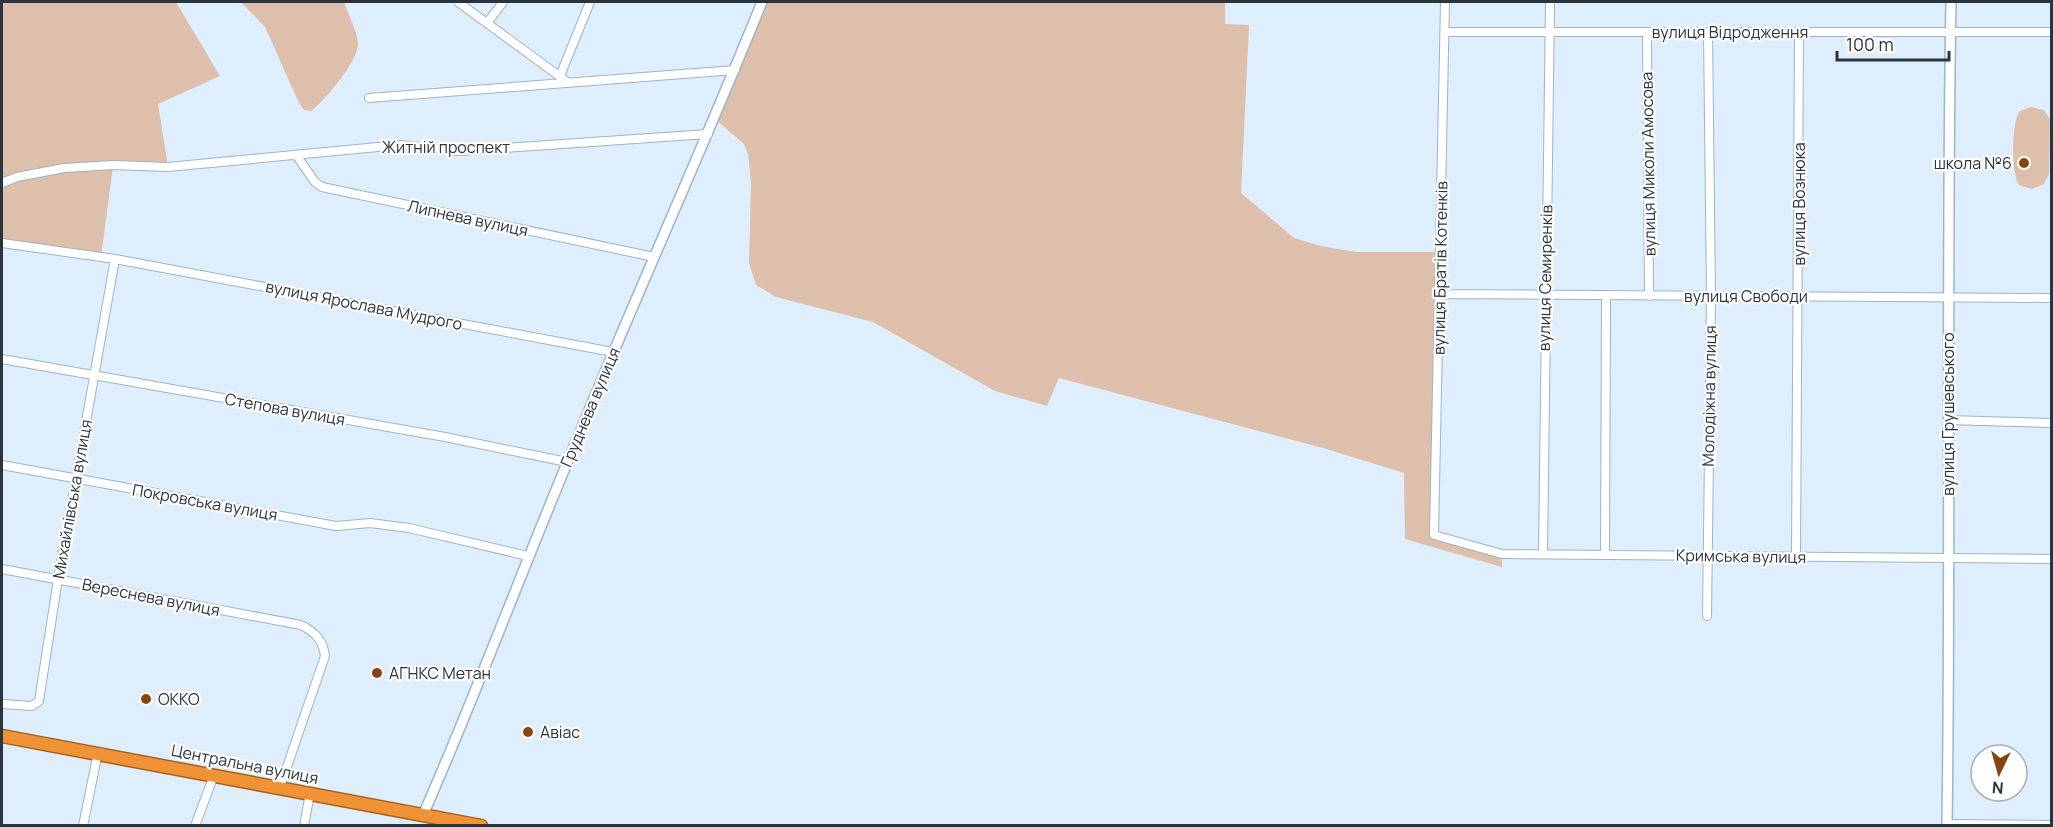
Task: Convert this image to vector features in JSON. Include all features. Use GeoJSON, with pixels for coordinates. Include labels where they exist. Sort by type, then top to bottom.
{"type":"FeatureCollection","features":[{"type":"Feature","properties":{"kind":"highway","name":"Центральна вулиця"},"geometry":{"type":"LineString","coordinates":[[2,736],[481,825]]}},
{"type":"Feature","properties":{"kind":"street"},"geometry":{"type":"LineString","coordinates":[[458,2],[563,79]]}},
{"type":"Feature","properties":{"kind":"street"},"geometry":{"type":"LineString","coordinates":[[488,23],[503,2]]}},
{"type":"Feature","properties":{"kind":"street"},"geometry":{"type":"LineString","coordinates":[[563,79],[590,2]]}},
{"type":"Feature","properties":{"kind":"street","name":"Груднева вулиця"},"geometry":{"type":"LineString","coordinates":[[423,815],[457,739],[567,462],[708,134],[762,2]]}},
{"type":"Feature","properties":{"kind":"street","name":"вулиця Братів Котенків"},"geometry":{"type":"LineString","coordinates":[[1434,535],[1445,2]]}},
{"type":"Feature","properties":{"kind":"street","name":"вулиця Семиренків"},"geometry":{"type":"LineString","coordinates":[[1543,554],[1550,2]]}},
{"type":"Feature","properties":{"kind":"street","name":"вулиця Грушевського"},"geometry":{"type":"LineString","coordinates":[[1947,825],[1951,2]]}},
{"type":"Feature","properties":{"kind":"street","name":"вулиця Відродження"},"geometry":{"type":"LineString","coordinates":[[1445,32],[2052,32]]}},
{"type":"Feature","properties":{"kind":"street","name":"вулиця Миколи Амосова"},"geometry":{"type":"LineString","coordinates":[[1647,32],[1649,296]]}},
{"type":"Feature","properties":{"kind":"street","name":"Молодіжна вулиця"},"geometry":{"type":"LineString","coordinates":[[1707,616],[1711,296],[1708,32]]}},
{"type":"Feature","properties":{"kind":"street","name":"вулиця Вознюка"},"geometry":{"type":"LineString","coordinates":[[1796,557],[1799,32]]}},
{"type":"Feature","properties":{"kind":"street"},"geometry":{"type":"LineString","coordinates":[[369,98],[563,79],[735,70]]}},
{"type":"Feature","properties":{"kind":"street","name":"Житній проспект"},"geometry":{"type":"LineString","coordinates":[[2,183],[16,177],[64,168],[113,165],[168,167],[399,145],[460,151],[708,134]]}},
{"type":"Feature","properties":{"kind":"street","name":"Липнева вулиця"},"geometry":{"type":"LineString","coordinates":[[296,155],[315,182],[322,187],[654,257]]}},
{"type":"Feature","properties":{"kind":"street","name":"вулиця Ярослава Мудрого"},"geometry":{"type":"LineString","coordinates":[[2,243],[115,259],[613,352]]}},
{"type":"Feature","properties":{"kind":"street","name":"Михайлівська вулиця"},"geometry":{"type":"LineString","coordinates":[[2,704],[32,706],[39,701],[58,579],[115,259]]}},
{"type":"Feature","properties":{"kind":"street","name":"вулиця Свободи"},"geometry":{"type":"LineString","coordinates":[[1440,294],[2052,298]]}},
{"type":"Feature","properties":{"kind":"street"},"geometry":{"type":"LineString","coordinates":[[1605,555],[1606,295]]}},
{"type":"Feature","properties":{"kind":"street","name":"Степова вулиця"},"geometry":{"type":"LineString","coordinates":[[2,359],[445,437],[567,462]]}},
{"type":"Feature","properties":{"kind":"street"},"geometry":{"type":"LineString","coordinates":[[1948,420],[2052,423]]}},
{"type":"Feature","properties":{"kind":"street","name":"Покровська вулиця"},"geometry":{"type":"LineString","coordinates":[[2,465],[336,526],[370,523],[409,528],[528,556]]}},
{"type":"Feature","properties":{"kind":"street","name":"Кримська вулиця"},"geometry":{"type":"LineString","coordinates":[[1434,535],[1502,554],[2052,559]]}},
{"type":"Feature","properties":{"kind":"street","name":"Вереснева вулиця"},"geometry":{"type":"LineString","coordinates":[[2,569],[302,625],[311,630],[324,646],[325,656],[280,787]]}},
{"type":"Feature","properties":{"kind":"street"},"geometry":{"type":"LineString","coordinates":[[83,825],[98,753]]}},
{"type":"Feature","properties":{"kind":"street"},"geometry":{"type":"LineString","coordinates":[[195,825],[214,775]]}},
{"type":"Feature","properties":{"kind":"street"},"geometry":{"type":"LineString","coordinates":[[304,825],[310,793]]}},
{"type":"Feature","properties":{"kind":"street"},"geometry":{"type":"LineString","coordinates":[[1947,825],[2052,825]]}},
{"type":"Feature","properties":{"kind":"shaded area"},"geometry":{"type":"Polygon","coordinates":[[[2,2],[176,2],[220,76],[158,104],[168,167],[113,166],[101,257],[2,243],[2,2]]]}},
{"type":"Feature","properties":{"kind":"shaded area"},"geometry":{"type":"Polygon","coordinates":[[[241,2],[344,2],[357,37],[357,50],[341,79],[312,111],[304,110],[299,103],[265,27],[241,2]]]}},
{"type":"Feature","properties":{"kind":"shaded area"},"geometry":{"type":"Polygon","coordinates":[[[762,2],[1225,2],[1225,24],[1249,25],[1241,193],[1294,238],[1321,246],[1356,252],[1440,252],[1434,535],[1502,554],[1502,567],[1405,539],[1404,473],[1323,448],[1059,378],[1047,406],[995,391],[873,322],[776,297],[756,285],[749,263],[751,183],[748,154],[744,144],[714,118],[762,2]]]}},
{"type":"Feature","properties":{"kind":"shaded area"},"geometry":{"type":"Polygon","coordinates":[[[2031,107],[2044,110],[2050,119],[2049,174],[2044,184],[2032,189],[2019,185],[2016,179],[2013,148],[2017,117],[2020,111],[2031,107]]]}},
{"type":"Feature","properties":{"kind":"place","name":"школа №6"},"geometry":{"type":"Point","coordinates":[2024,163]}},
{"type":"Feature","properties":{"kind":"place","name":"АГНКС Метан"},"geometry":{"type":"Point","coordinates":[377,673]}},
{"type":"Feature","properties":{"kind":"place","name":"ОККО"},"geometry":{"type":"Point","coordinates":[146,699]}},
{"type":"Feature","properties":{"kind":"place","name":"Авіас"},"geometry":{"type":"Point","coordinates":[528,732]}}]}
